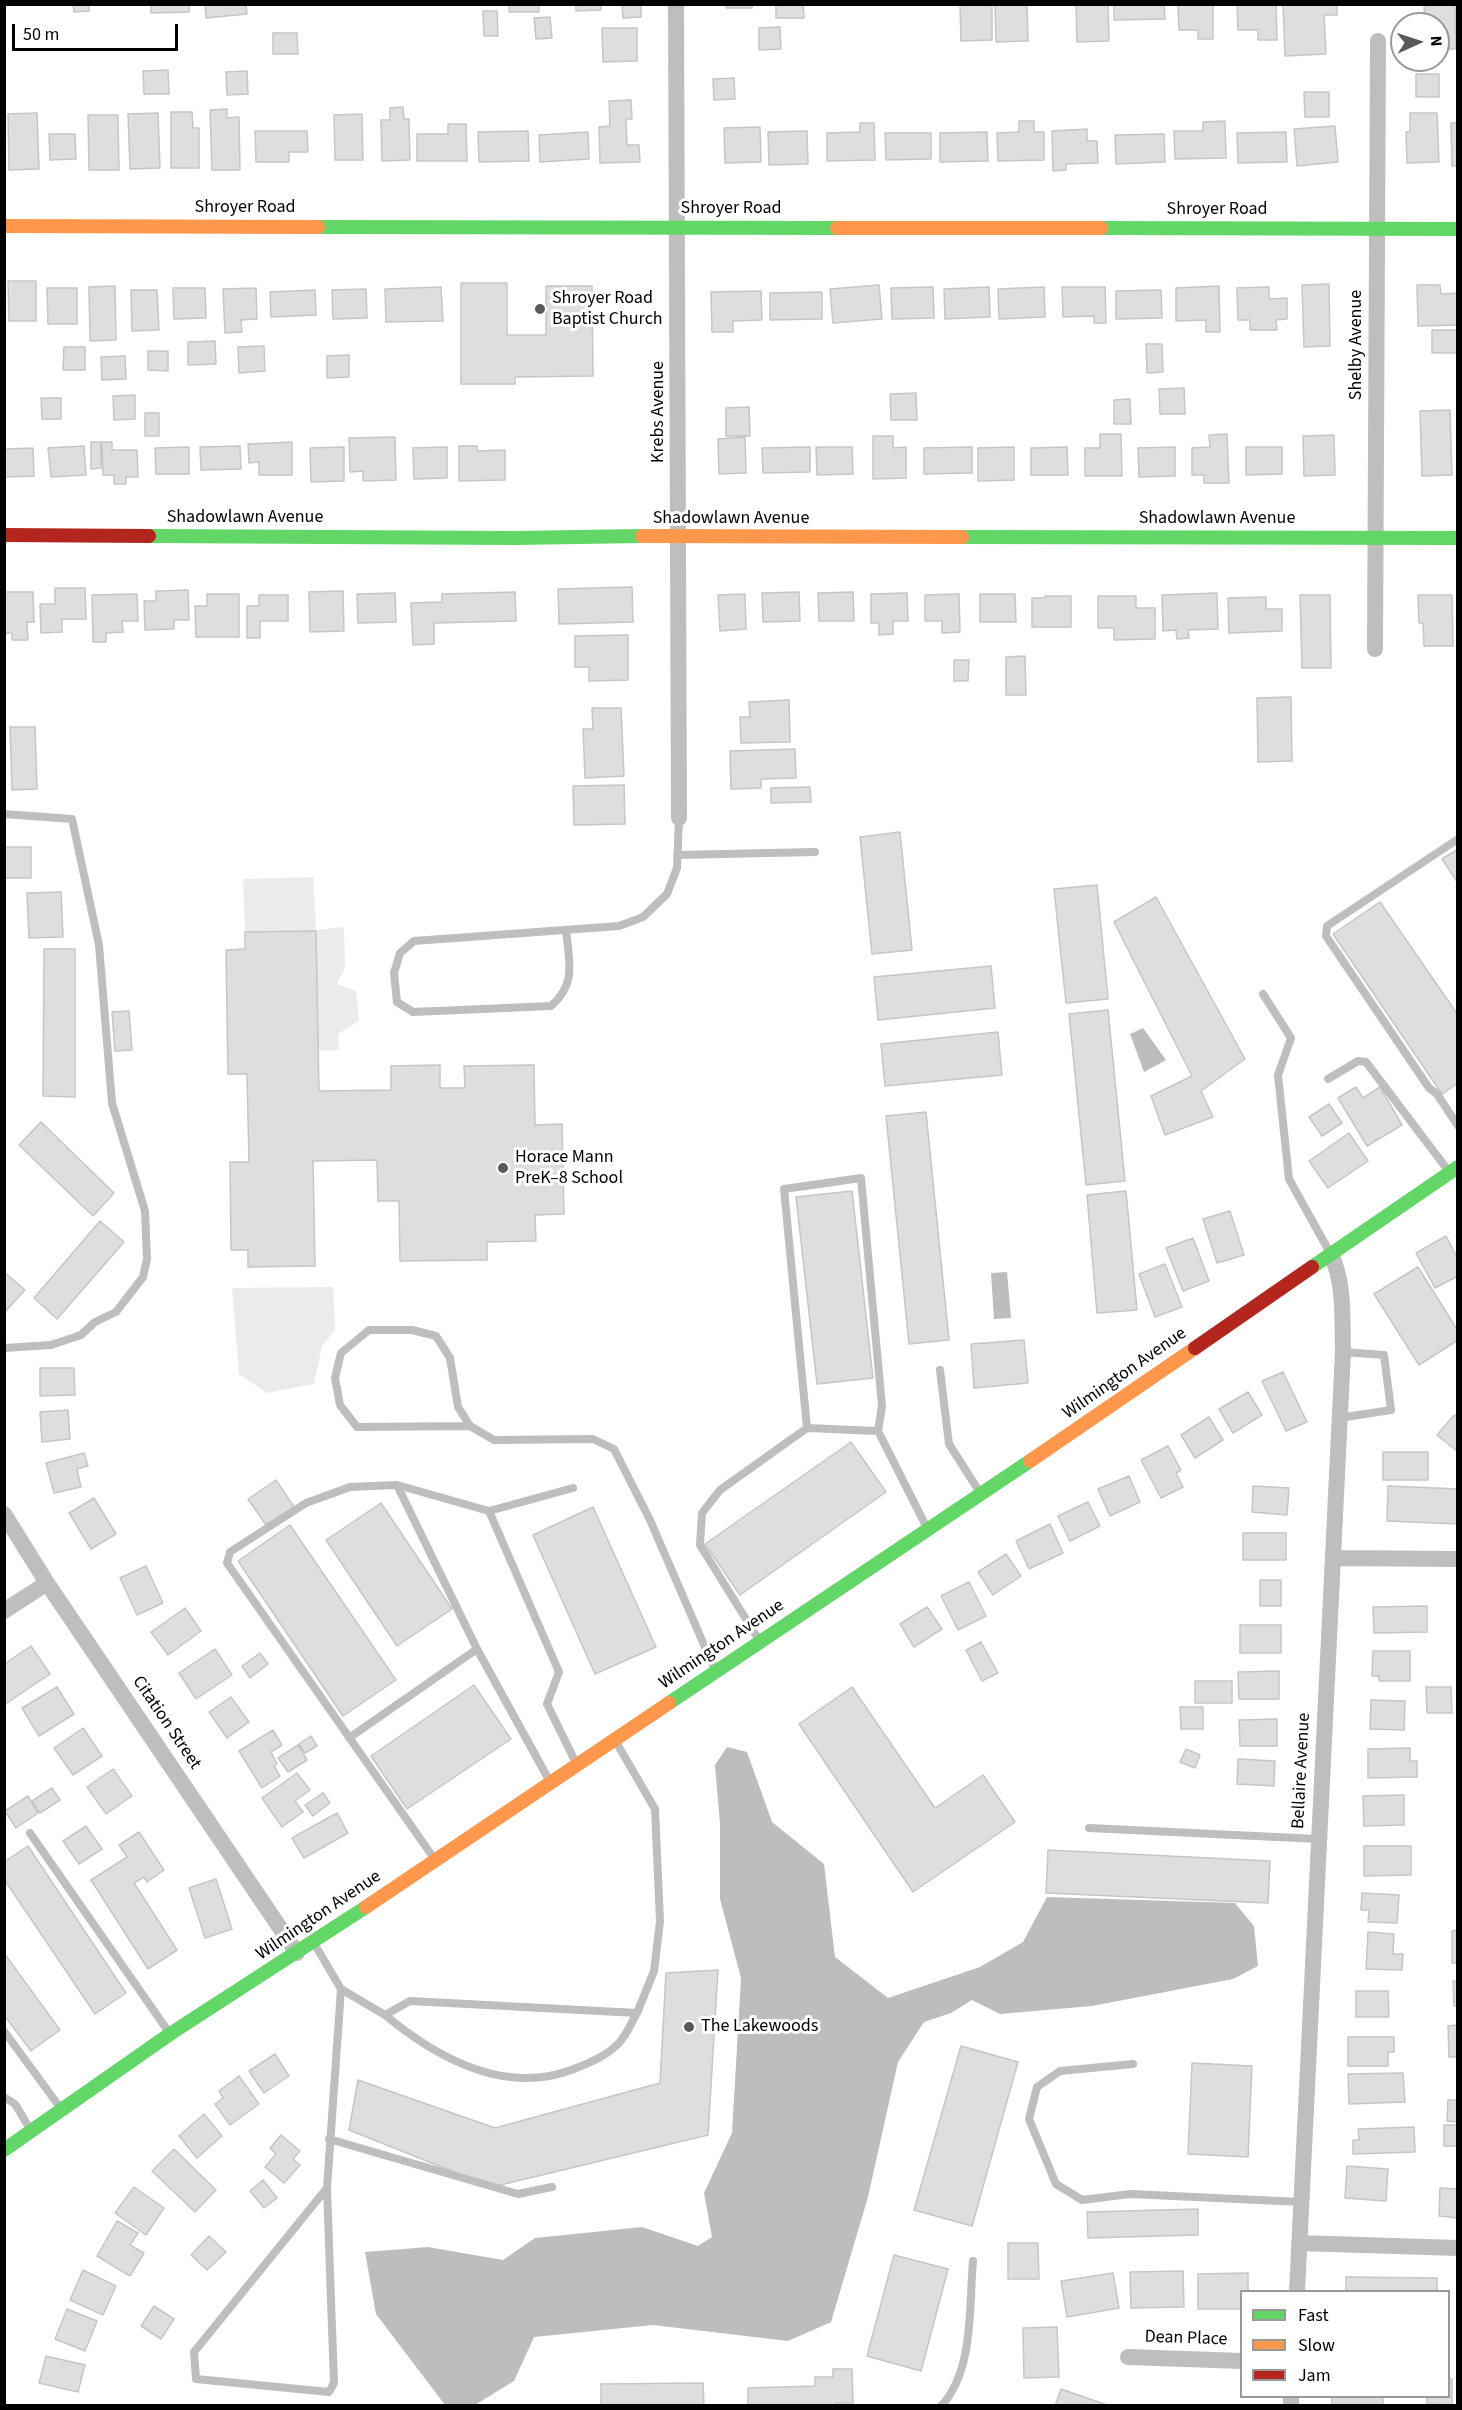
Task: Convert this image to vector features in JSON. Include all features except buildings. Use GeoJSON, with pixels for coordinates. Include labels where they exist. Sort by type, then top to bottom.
{"type":"FeatureCollection","features":[{"type":"Feature","properties":{"kind":"main road","name":"Shroyer Road"},"geometry":{"type":"LineString","coordinates":[[4,226],[1458,229]]}},
{"type":"Feature","properties":{"kind":"main road","name":"Shadowlawn Avenue"},"geometry":{"type":"LineString","coordinates":[[4,535],[515,538],[679,536],[1458,538]]}},
{"type":"Feature","properties":{"kind":"main road","name":"Wilmington Avenue"},"geometry":{"type":"LineString","coordinates":[[4,2150],[170,2034],[314,1942],[981,1494],[1454,1169]]}},
{"type":"Feature","properties":{"kind":"street","name":"Krebs Avenue"},"geometry":{"type":"LineString","coordinates":[[676,4],[679,819]]}},
{"type":"Feature","properties":{"kind":"street","name":"Shelby Avenue"},"geometry":{"type":"LineString","coordinates":[[1375,649],[1378,41]]}},
{"type":"Feature","properties":{"kind":"street","name":"Bellaire Avenue"},"geometry":{"type":"LineString","coordinates":[[1297,2290],[1343,1352],[1342,1295],[1338,1269],[1330,1254]]}},
{"type":"Feature","properties":{"kind":"street","name":"Citation Street"},"geometry":{"type":"LineString","coordinates":[[4,1514],[47,1583],[297,1953]]}},
{"type":"Feature","properties":{"kind":"street"},"geometry":{"type":"LineString","coordinates":[[1333,1558],[1458,1559]]}},
{"type":"Feature","properties":{"kind":"street"},"geometry":{"type":"LineString","coordinates":[[4,1611],[47,1583]]}},
{"type":"Feature","properties":{"kind":"street"},"geometry":{"type":"LineString","coordinates":[[1299,2243],[1458,2248]]}},
{"type":"Feature","properties":{"kind":"street","name":"Dean Place"},"geometry":{"type":"LineString","coordinates":[[1128,2357],[1240,2361]]}},
{"type":"Feature","properties":{"kind":"lane"},"geometry":{"type":"LineString","coordinates":[[4,814],[72,819],[99,945],[112,1103],[145,1211],[147,1259],[143,1277],[116,1312],[95,1322],[81,1335],[51,1345],[4,1348]]}},
{"type":"Feature","properties":{"kind":"lane"},"geometry":{"type":"LineString","coordinates":[[566,930],[570,973],[564,995],[551,1006],[413,1012],[397,1002],[394,973],[400,953],[414,941],[619,926],[643,917],[667,894],[677,868],[679,819]]}},
{"type":"Feature","properties":{"kind":"lane"},"geometry":{"type":"LineString","coordinates":[[1458,839],[1327,926],[1326,936],[1429,1088],[1437,1094],[1458,1126]]}},
{"type":"Feature","properties":{"kind":"lane"},"geometry":{"type":"LineString","coordinates":[[677,855],[815,852]]}},
{"type":"Feature","properties":{"kind":"lane"},"geometry":{"type":"LineString","coordinates":[[1263,994],[1291,1038],[1278,1075],[1289,1179],[1330,1254]]}},
{"type":"Feature","properties":{"kind":"lane"},"geometry":{"type":"LineString","coordinates":[[1328,1079],[1358,1061],[1366,1062],[1454,1169]]}},
{"type":"Feature","properties":{"kind":"lane"},"geometry":{"type":"LineString","coordinates":[[807,1428],[784,1189],[861,1179],[882,1406],[878,1431],[928,1529]]}},
{"type":"Feature","properties":{"kind":"lane"},"geometry":{"type":"LineString","coordinates":[[470,1426],[357,1427],[340,1405],[335,1378],[341,1353],[369,1330],[412,1330],[436,1336],[450,1358],[458,1407],[470,1426],[494,1440],[593,1439],[614,1449],[650,1520],[716,1671]]}},
{"type":"Feature","properties":{"kind":"lane"},"geometry":{"type":"LineString","coordinates":[[1339,1418],[1391,1410],[1384,1355],[1343,1352]]}},
{"type":"Feature","properties":{"kind":"lane"},"geometry":{"type":"LineString","coordinates":[[940,1370],[949,1444],[981,1494]]}},
{"type":"Feature","properties":{"kind":"lane"},"geometry":{"type":"LineString","coordinates":[[760,1641],[700,1545],[702,1513],[720,1490],[807,1428],[878,1431]]}},
{"type":"Feature","properties":{"kind":"lane"},"geometry":{"type":"LineString","coordinates":[[397,1485],[477,1649],[550,1782]]}},
{"type":"Feature","properties":{"kind":"lane"},"geometry":{"type":"LineString","coordinates":[[435,1860],[227,1563],[230,1552],[306,1503],[350,1487],[397,1485],[489,1511],[573,1488]]}},
{"type":"Feature","properties":{"kind":"lane"},"geometry":{"type":"LineString","coordinates":[[489,1511],[559,1672],[547,1704],[577,1764]]}},
{"type":"Feature","properties":{"kind":"lane"},"geometry":{"type":"LineString","coordinates":[[349,1738],[477,1649]]}},
{"type":"Feature","properties":{"kind":"lane"},"geometry":{"type":"LineString","coordinates":[[314,1942],[341,1989],[385,2015],[414,2039],[450,2060],[490,2074],[529,2079],[561,2074],[593,2062],[618,2044],[638,2013],[654,1971],[660,1921],[655,1809],[614,1739]]}},
{"type":"Feature","properties":{"kind":"lane"},"geometry":{"type":"LineString","coordinates":[[1089,1828],[1318,1839]]}},
{"type":"Feature","properties":{"kind":"lane"},"geometry":{"type":"LineString","coordinates":[[30,1833],[170,2034]]}},
{"type":"Feature","properties":{"kind":"lane"},"geometry":{"type":"LineString","coordinates":[[327,2188],[194,2352],[196,2379],[329,2392],[334,2383],[327,2188],[341,1989]]}},
{"type":"Feature","properties":{"kind":"lane"},"geometry":{"type":"LineString","coordinates":[[385,2015],[410,2001],[638,2013]]}},
{"type":"Feature","properties":{"kind":"lane"},"geometry":{"type":"LineString","coordinates":[[4,2031],[62,2110]]}},
{"type":"Feature","properties":{"kind":"lane"},"geometry":{"type":"LineString","coordinates":[[1133,2064],[1060,2071],[1037,2087],[1029,2119],[1056,2184],[1082,2200],[1130,2194],[1301,2202]]}},
{"type":"Feature","properties":{"kind":"lane"},"geometry":{"type":"LineString","coordinates":[[4,2097],[15,2104],[32,2132]]}},
{"type":"Feature","properties":{"kind":"lane"},"geometry":{"type":"LineString","coordinates":[[329,2139],[518,2194],[552,2187]]}},
{"type":"Feature","properties":{"kind":"lane"},"geometry":{"type":"LineString","coordinates":[[941,2406],[947,2400],[965,2363],[973,2261]]}},
{"type":"Feature","properties":{"kind":"shaded area"},"geometry":{"type":"Polygon","coordinates":[[[313,877],[316,930],[344,927],[345,967],[337,984],[356,991],[359,1021],[338,1034],[339,1050],[318,1051],[316,931],[245,932],[243,879],[313,877]]]}},
{"type":"Feature","properties":{"kind":"shaded area"},"geometry":{"type":"Polygon","coordinates":[[[1143,1028],[1166,1060],[1144,1072],[1130,1034],[1143,1028]]]}},
{"type":"Feature","properties":{"kind":"shaded area"},"geometry":{"type":"Polygon","coordinates":[[[1007,1272],[1011,1318],[994,1319],[991,1273],[1007,1272]]]}},
{"type":"Feature","properties":{"kind":"shaded area"},"geometry":{"type":"Polygon","coordinates":[[[333,1287],[335,1330],[322,1346],[314,1384],[267,1393],[239,1374],[232,1288],[333,1287]]]}},
{"type":"Feature","properties":{"kind":"shaded area"},"geometry":{"type":"Polygon","coordinates":[[[727,1747],[747,1752],[772,1822],[824,1864],[835,1957],[888,1998],[980,1967],[1023,1942],[1047,1897],[1235,1903],[1254,1926],[1258,1966],[1233,1979],[1092,2006],[1000,2014],[972,2000],[951,2013],[924,2022],[898,2062],[868,2197],[831,2322],[788,2341],[653,2325],[534,2337],[514,2381],[475,2405],[445,2405],[376,2314],[365,2252],[428,2247],[503,2260],[535,2238],[642,2227],[698,2246],[712,2237],[704,2193],[732,2133],[741,1978],[720,1899],[720,1824],[715,1765],[727,1747]]]}},
{"type":"Feature","properties":{"kind":"traffic: fast"},"geometry":{"type":"LineString","coordinates":[[318,227],[837,228]]}},
{"type":"Feature","properties":{"kind":"traffic: fast"},"geometry":{"type":"LineString","coordinates":[[1101,228],[1458,229]]}},
{"type":"Feature","properties":{"kind":"traffic: fast"},"geometry":{"type":"LineString","coordinates":[[149,536],[515,538],[642,536]]}},
{"type":"Feature","properties":{"kind":"traffic: fast"},"geometry":{"type":"LineString","coordinates":[[962,537],[1458,538]]}},
{"type":"Feature","properties":{"kind":"traffic: fast"},"geometry":{"type":"LineString","coordinates":[[1312,1267],[1458,1167]]}},
{"type":"Feature","properties":{"kind":"traffic: fast"},"geometry":{"type":"LineString","coordinates":[[669,1703],[1030,1461]]}},
{"type":"Feature","properties":{"kind":"traffic: fast"},"geometry":{"type":"LineString","coordinates":[[4,2150],[170,2034],[366,1907]]}},
{"type":"Feature","properties":{"kind":"traffic: slow"},"geometry":{"type":"LineString","coordinates":[[4,226],[318,227]]}},
{"type":"Feature","properties":{"kind":"traffic: slow"},"geometry":{"type":"LineString","coordinates":[[837,228],[1101,228]]}},
{"type":"Feature","properties":{"kind":"traffic: slow"},"geometry":{"type":"LineString","coordinates":[[642,536],[962,537]]}},
{"type":"Feature","properties":{"kind":"traffic: slow"},"geometry":{"type":"LineString","coordinates":[[1030,1461],[1195,1348]]}},
{"type":"Feature","properties":{"kind":"traffic: slow"},"geometry":{"type":"LineString","coordinates":[[366,1907],[669,1703]]}},
{"type":"Feature","properties":{"kind":"traffic: jam"},"geometry":{"type":"LineString","coordinates":[[4,535],[149,536]]}},
{"type":"Feature","properties":{"kind":"traffic: jam"},"geometry":{"type":"LineString","coordinates":[[1195,1348],[1312,1267]]}},
{"type":"Feature","properties":{"kind":"place","name":"Shroyer Road Baptist Church"},"geometry":{"type":"Point","coordinates":[540,309]}},
{"type":"Feature","properties":{"kind":"place","name":"Horace Mann PreK–8 School"},"geometry":{"type":"Point","coordinates":[503,1168]}},
{"type":"Feature","properties":{"kind":"place","name":"The Lakewoods"},"geometry":{"type":"Point","coordinates":[689,2027]}}]}
